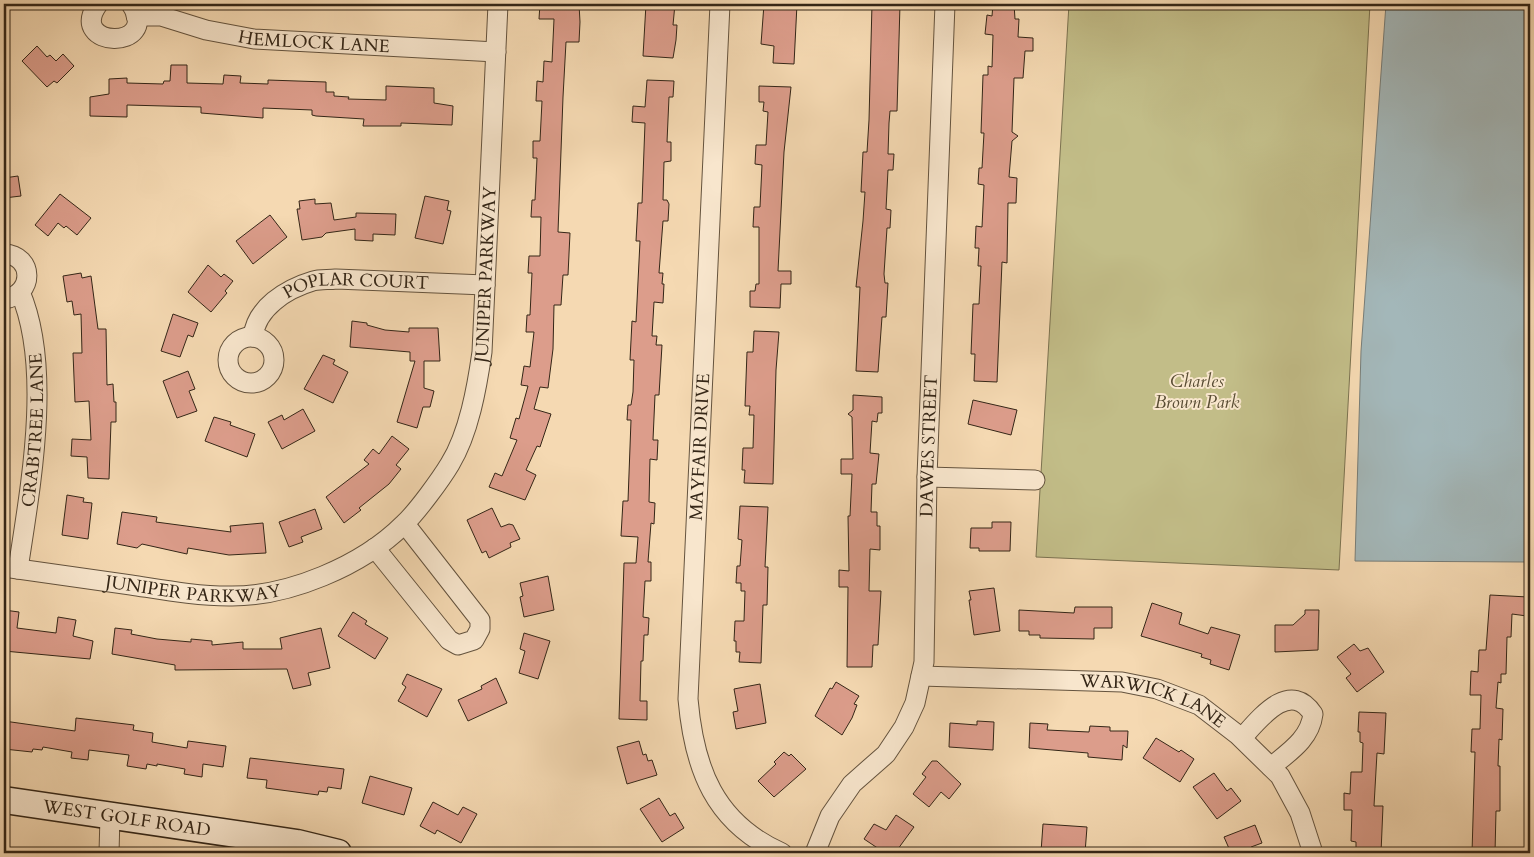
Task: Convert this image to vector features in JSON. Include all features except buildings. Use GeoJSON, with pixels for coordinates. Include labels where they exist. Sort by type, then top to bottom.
{"type":"FeatureCollection","features":[{"type":"Feature","properties":{"kind":"street","name":"HEMLOCK LANE"},"geometry":{"type":"LineString","coordinates":[[98,4],[92,16],[92,23],[95,30],[106,39],[113,40],[126,37],[135,25],[133,10],[161,16],[206,30],[254,39],[496,52]]}},
{"type":"Feature","properties":{"kind":"street","name":"JUNIPER PARKWAY"},"geometry":{"type":"LineString","coordinates":[[11,568],[193,594],[231,596],[274,591],[319,578],[354,561],[375,548],[405,524],[451,464],[465,428],[478,378],[485,285],[498,4]]}},
{"type":"Feature","properties":{"kind":"street","name":"MAYFAIR DRIVE"},"geometry":{"type":"LineString","coordinates":[[720,4],[688,699],[691,734],[699,764],[710,789],[727,815],[747,833],[782,853]]}},
{"type":"Feature","properties":{"kind":"street","name":"DAWES STREET"},"geometry":{"type":"LineString","coordinates":[[815,853],[830,816],[852,784],[886,754],[904,727],[915,703],[924,662],[928,477],[945,4]]}},
{"type":"Feature","properties":{"kind":"street","name":"CRABTREE LANE"},"geometry":{"type":"LineString","coordinates":[[4,254],[16,257],[26,268],[26,283],[12,296],[29,312],[36,370],[29,494],[11,568]]}},
{"type":"Feature","properties":{"kind":"street","name":"POPLAR COURT"},"geometry":{"type":"LineString","coordinates":[[253,337],[254,324],[266,308],[285,294],[313,281],[336,279],[485,285]]}},
{"type":"Feature","properties":{"kind":"street"},"geometry":{"type":"LineString","coordinates":[[928,477],[1035,480]]}},
{"type":"Feature","properties":{"kind":"street"},"geometry":{"type":"LineString","coordinates":[[375,548],[449,640],[458,645],[474,640],[480,629],[480,620],[405,524]]}},
{"type":"Feature","properties":{"kind":"street","name":"WARWICK LANE"},"geometry":{"type":"LineString","coordinates":[[921,676],[1122,682],[1157,689],[1199,705],[1242,738],[1280,776],[1300,813],[1313,853]]}},
{"type":"Feature","properties":{"kind":"street"},"geometry":{"type":"LineString","coordinates":[[1242,738],[1255,723],[1278,703],[1287,699],[1296,699],[1308,706],[1313,714],[1308,732],[1304,738],[1271,768]]}},
{"type":"Feature","properties":{"kind":"street","name":"WEST GOLF ROAD"},"geometry":{"type":"LineString","coordinates":[[4,800],[297,844],[338,853]]}},
{"type":"Feature","properties":{"kind":"street"},"geometry":{"type":"LineString","coordinates":[[109,853],[110,816]]}},
{"type":"Feature","properties":{"kind":"green space","name":"Charles Brown Park"},"geometry":{"type":"Polygon","coordinates":[[[1069,4],[1370,4],[1339,570],[1036,557],[1069,4]]]}},
{"type":"Feature","properties":{"kind":"shaded area"},"geometry":{"type":"Polygon","coordinates":[[[1386,4],[1530,4],[1530,421],[1525,562],[1355,561],[1361,351],[1386,4]]]}}]}
